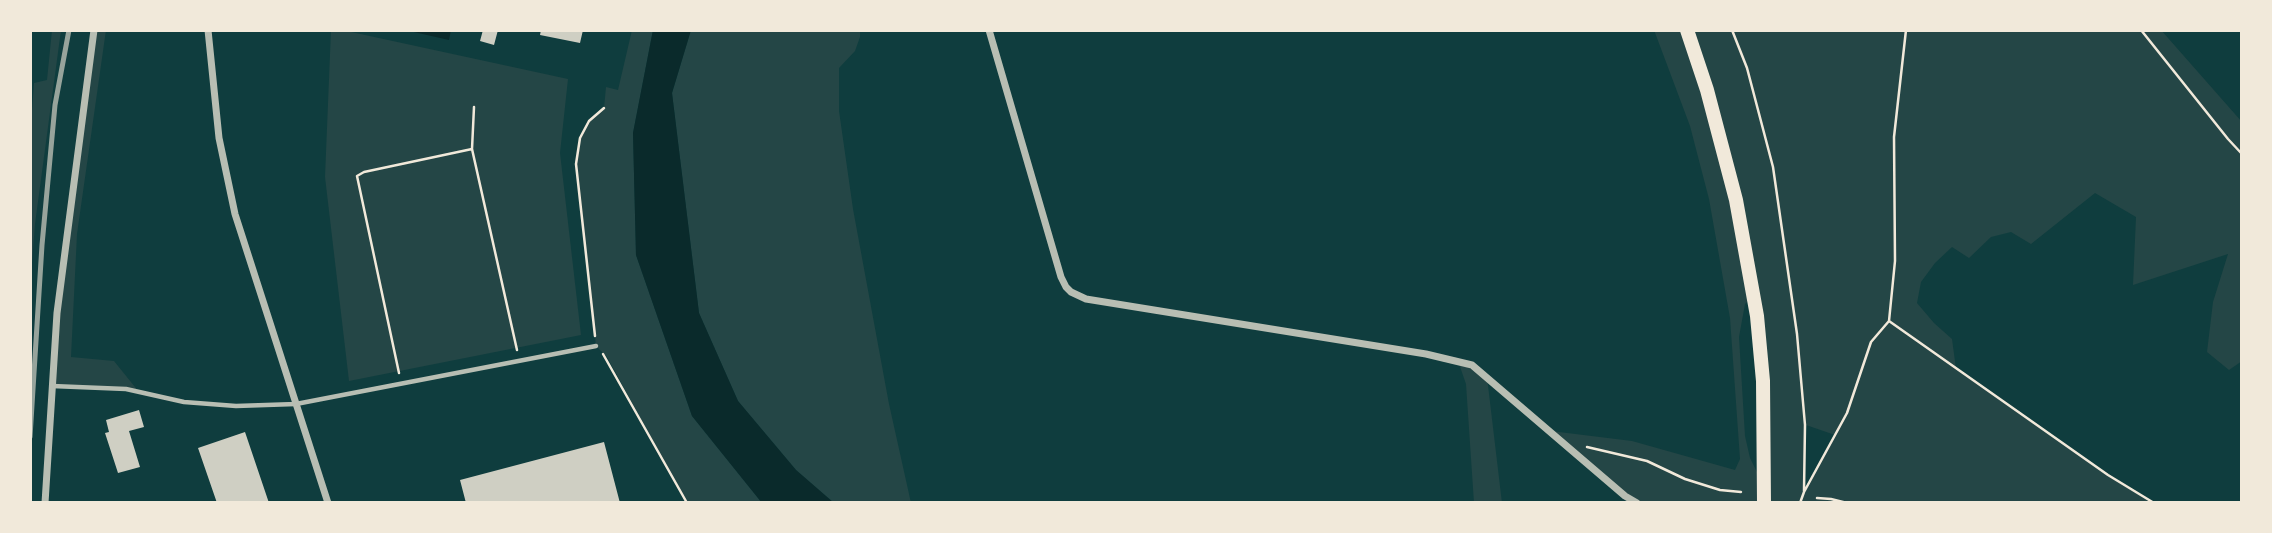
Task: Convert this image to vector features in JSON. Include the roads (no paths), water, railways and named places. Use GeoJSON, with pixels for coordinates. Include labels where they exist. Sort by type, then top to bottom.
{"type":"FeatureCollection","features":[{"type":"Feature","properties":{"kind":"main road"},"geometry":{"type":"LineString","coordinates":[[1688,30],[1736,200],[1757,316],[1763,381],[1764,503]]}},
{"type":"Feature","properties":{"kind":"street"},"geometry":{"type":"LineString","coordinates":[[44,503],[62,272],[94,30]]}},
{"type":"Feature","properties":{"kind":"street"},"geometry":{"type":"LineString","coordinates":[[208,30],[219,138],[235,214],[328,503]]}},
{"type":"Feature","properties":{"kind":"street"},"geometry":{"type":"LineString","coordinates":[[989,30],[1061,277],[1071,292],[1086,299],[1426,354],[1472,365],[1625,496],[1637,503]]}},
{"type":"Feature","properties":{"kind":"lane"},"geometry":{"type":"LineString","coordinates":[[52,386],[126,389],[184,402],[236,406],[296,404],[596,346]]}},
{"type":"Feature","properties":{"kind":"railway"},"geometry":{"type":"LineString","coordinates":[[30,437],[42,245],[55,105],[69,30]]}}]}
